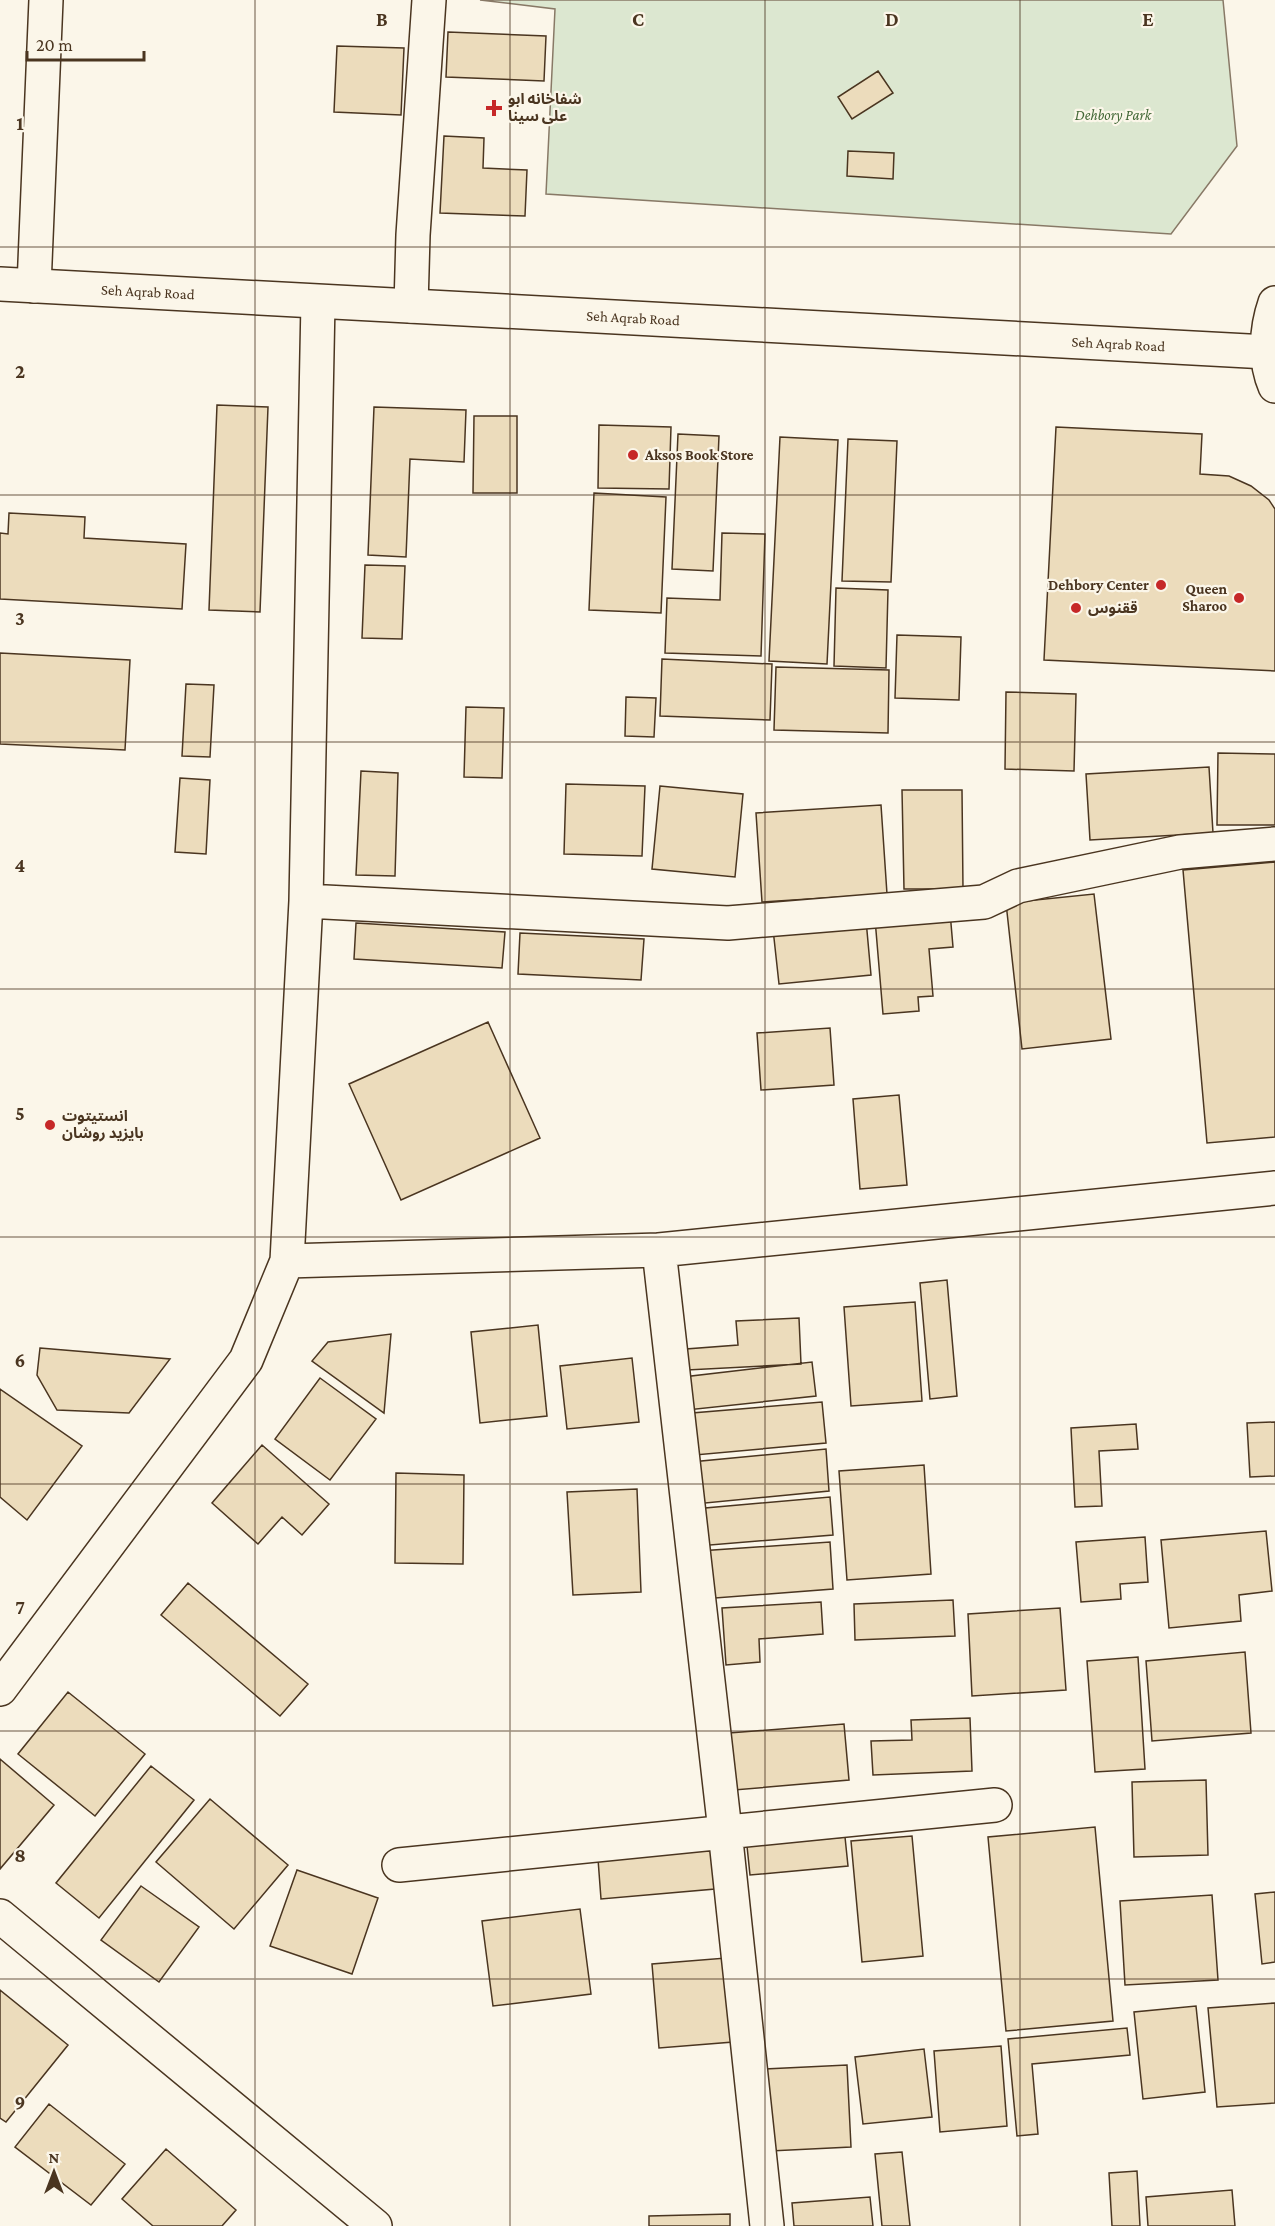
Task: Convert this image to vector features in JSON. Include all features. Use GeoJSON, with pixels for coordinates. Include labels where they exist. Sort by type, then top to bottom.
{"type":"FeatureCollection","features":[{"type":"Feature","properties":{"kind":"main road"},"geometry":{"type":"LineString","coordinates":[[34,286],[46,0]]}},
{"type":"Feature","properties":{"kind":"main road"},"geometry":{"type":"LineString","coordinates":[[411,306],[429,0]]}},
{"type":"Feature","properties":{"kind":"main road","name":"Seh Aqrab Road"},"geometry":{"type":"LineString","coordinates":[[0,284],[1267,352]]}},
{"type":"Feature","properties":{"kind":"main road"},"geometry":{"type":"LineString","coordinates":[[0,1689],[246,1360],[287,1261],[306,901],[318,302]]}},
{"type":"Feature","properties":{"kind":"main road"},"geometry":{"type":"LineString","coordinates":[[1275,303],[1269,319],[1267,352],[1275,386]]}},
{"type":"Feature","properties":{"kind":"main road"},"geometry":{"type":"LineString","coordinates":[[306,901],[728,923],[984,902],[1018,886],[1180,852],[1275,844]]}},
{"type":"Feature","properties":{"kind":"main road"},"geometry":{"type":"LineString","coordinates":[[287,1261],[659,1250],[1275,1188]]}},
{"type":"Feature","properties":{"kind":"main road"},"geometry":{"type":"LineString","coordinates":[[659,1250],[767,2226]]}},
{"type":"Feature","properties":{"kind":"main road"},"geometry":{"type":"LineString","coordinates":[[399,1865],[994,1805]]}},
{"type":"Feature","properties":{"kind":"main road"},"geometry":{"type":"LineString","coordinates":[[0,1917],[375,2226]]}},
{"type":"Feature","properties":{"kind":"green space","name":"Dehbory Park"},"geometry":{"type":"Polygon","coordinates":[[[480,0],[1223,0],[1237,146],[1171,234],[546,194],[555,9],[480,0]]]}},
{"type":"Feature","properties":{"kind":"building"},"geometry":{"type":"Polygon","coordinates":[[[448,32],[546,36],[544,81],[446,77],[448,32]]]}},
{"type":"Feature","properties":{"kind":"building"},"geometry":{"type":"Polygon","coordinates":[[[337,46],[404,48],[401,115],[334,112],[337,46]]]}},
{"type":"Feature","properties":{"kind":"building"},"geometry":{"type":"Polygon","coordinates":[[[878,71],[893,93],[852,119],[838,97],[878,71]]]}},
{"type":"Feature","properties":{"kind":"building"},"geometry":{"type":"Polygon","coordinates":[[[444,136],[484,138],[483,168],[527,170],[525,216],[440,213],[444,136]]]}},
{"type":"Feature","properties":{"kind":"building"},"geometry":{"type":"Polygon","coordinates":[[[848,151],[894,153],[893,179],[847,176],[848,151]]]}},
{"type":"Feature","properties":{"kind":"building"},"geometry":{"type":"Polygon","coordinates":[[[217,405],[268,407],[260,612],[209,610],[217,405]]]}},
{"type":"Feature","properties":{"kind":"building"},"geometry":{"type":"Polygon","coordinates":[[[374,407],[466,410],[464,462],[410,459],[406,557],[368,555],[374,407]]]}},
{"type":"Feature","properties":{"kind":"building"},"geometry":{"type":"Polygon","coordinates":[[[474,416],[517,416],[517,493],[473,493],[474,416]]]}},
{"type":"Feature","properties":{"kind":"building"},"geometry":{"type":"Polygon","coordinates":[[[599,425],[671,427],[669,489],[598,488],[599,425]]]}},
{"type":"Feature","properties":{"kind":"building","name":"Dehbory Center"},"geometry":{"type":"Polygon","coordinates":[[[1056,427],[1202,434],[1200,474],[1229,476],[1251,486],[1269,500],[1275,509],[1275,671],[1044,660],[1056,427]]]}},
{"type":"Feature","properties":{"kind":"building"},"geometry":{"type":"Polygon","coordinates":[[[678,434],[719,436],[713,571],[672,569],[678,434]]]}},
{"type":"Feature","properties":{"kind":"building"},"geometry":{"type":"Polygon","coordinates":[[[780,437],[838,440],[827,664],[769,661],[780,437]]]}},
{"type":"Feature","properties":{"kind":"building"},"geometry":{"type":"Polygon","coordinates":[[[848,439],[897,441],[891,582],[842,581],[848,439]]]}},
{"type":"Feature","properties":{"kind":"building"},"geometry":{"type":"Polygon","coordinates":[[[594,493],[666,497],[661,613],[589,610],[594,493]]]}},
{"type":"Feature","properties":{"kind":"building"},"geometry":{"type":"Polygon","coordinates":[[[9,513],[85,517],[84,538],[186,544],[182,609],[0,599],[0,533],[8,534],[9,513]]]}},
{"type":"Feature","properties":{"kind":"building"},"geometry":{"type":"Polygon","coordinates":[[[722,533],[765,534],[761,656],[665,653],[667,598],[720,600],[722,533]]]}},
{"type":"Feature","properties":{"kind":"building"},"geometry":{"type":"Polygon","coordinates":[[[365,565],[405,566],[402,639],[362,638],[365,565]]]}},
{"type":"Feature","properties":{"kind":"building"},"geometry":{"type":"Polygon","coordinates":[[[836,588],[888,590],[886,668],[834,666],[836,588]]]}},
{"type":"Feature","properties":{"kind":"building"},"geometry":{"type":"Polygon","coordinates":[[[897,635],[961,637],[959,700],[895,698],[897,635]]]}},
{"type":"Feature","properties":{"kind":"building"},"geometry":{"type":"Polygon","coordinates":[[[0,653],[130,660],[125,750],[0,744],[0,653]]]}},
{"type":"Feature","properties":{"kind":"building"},"geometry":{"type":"Polygon","coordinates":[[[662,659],[772,664],[770,720],[660,716],[662,659]]]}},
{"type":"Feature","properties":{"kind":"building"},"geometry":{"type":"Polygon","coordinates":[[[776,667],[889,670],[888,733],[774,730],[776,667]]]}},
{"type":"Feature","properties":{"kind":"building"},"geometry":{"type":"Polygon","coordinates":[[[186,684],[214,685],[210,757],[182,756],[186,684]]]}},
{"type":"Feature","properties":{"kind":"building"},"geometry":{"type":"Polygon","coordinates":[[[1006,692],[1076,694],[1074,771],[1005,769],[1006,692]]]}},
{"type":"Feature","properties":{"kind":"building"},"geometry":{"type":"Polygon","coordinates":[[[626,697],[656,698],[654,737],[625,736],[626,697]]]}},
{"type":"Feature","properties":{"kind":"building"},"geometry":{"type":"Polygon","coordinates":[[[466,707],[504,708],[502,778],[464,777],[466,707]]]}},
{"type":"Feature","properties":{"kind":"building"},"geometry":{"type":"Polygon","coordinates":[[[1218,753],[1275,754],[1275,825],[1217,825],[1218,753]]]}},
{"type":"Feature","properties":{"kind":"building"},"geometry":{"type":"Polygon","coordinates":[[[1209,767],[1213,833],[1090,840],[1086,774],[1209,767]]]}},
{"type":"Feature","properties":{"kind":"building"},"geometry":{"type":"Polygon","coordinates":[[[361,771],[398,773],[395,876],[356,875],[361,771]]]}},
{"type":"Feature","properties":{"kind":"building"},"geometry":{"type":"Polygon","coordinates":[[[180,778],[210,780],[206,854],[175,852],[180,778]]]}},
{"type":"Feature","properties":{"kind":"building"},"geometry":{"type":"Polygon","coordinates":[[[566,784],[645,786],[642,856],[564,854],[566,784]]]}},
{"type":"Feature","properties":{"kind":"building"},"geometry":{"type":"Polygon","coordinates":[[[660,786],[743,794],[735,877],[652,869],[660,786]]]}},
{"type":"Feature","properties":{"kind":"building"},"geometry":{"type":"Polygon","coordinates":[[[902,790],[962,790],[963,889],[904,889],[902,790]]]}},
{"type":"Feature","properties":{"kind":"building"},"geometry":{"type":"Polygon","coordinates":[[[881,805],[887,894],[762,902],[756,813],[881,805]]]}},
{"type":"Feature","properties":{"kind":"building"},"geometry":{"type":"Polygon","coordinates":[[[1275,862],[1275,1137],[1207,1143],[1183,870],[1275,862]]]}},
{"type":"Feature","properties":{"kind":"building"},"geometry":{"type":"Polygon","coordinates":[[[1094,894],[1111,1039],[1022,1049],[1006,903],[1094,894]]]}},
{"type":"Feature","properties":{"kind":"building"},"geometry":{"type":"Polygon","coordinates":[[[950,912],[953,947],[929,949],[933,996],[918,997],[919,1011],[883,1014],[875,919],[950,912]]]}},
{"type":"Feature","properties":{"kind":"building"},"geometry":{"type":"Polygon","coordinates":[[[866,920],[871,975],[779,984],[773,929],[866,920]]]}},
{"type":"Feature","properties":{"kind":"building"},"geometry":{"type":"Polygon","coordinates":[[[356,923],[505,932],[502,968],[354,959],[356,923]]]}},
{"type":"Feature","properties":{"kind":"building"},"geometry":{"type":"Polygon","coordinates":[[[520,933],[644,939],[641,980],[518,974],[520,933]]]}},
{"type":"Feature","properties":{"kind":"building"},"geometry":{"type":"Polygon","coordinates":[[[488,1022],[540,1138],[401,1200],[349,1084],[488,1022]]]}},
{"type":"Feature","properties":{"kind":"building"},"geometry":{"type":"Polygon","coordinates":[[[830,1028],[834,1085],[761,1090],[757,1033],[830,1028]]]}},
{"type":"Feature","properties":{"kind":"building"},"geometry":{"type":"Polygon","coordinates":[[[899,1095],[907,1185],[860,1189],[853,1099],[899,1095]]]}},
{"type":"Feature","properties":{"kind":"building"},"geometry":{"type":"Polygon","coordinates":[[[947,1280],[957,1396],[930,1399],[920,1283],[947,1280]]]}},
{"type":"Feature","properties":{"kind":"building"},"geometry":{"type":"Polygon","coordinates":[[[915,1302],[922,1401],[851,1406],[844,1307],[915,1302]]]}},
{"type":"Feature","properties":{"kind":"building"},"geometry":{"type":"Polygon","coordinates":[[[799,1318],[801,1364],[687,1370],[686,1349],[738,1345],[736,1321],[799,1318]]]}},
{"type":"Feature","properties":{"kind":"building"},"geometry":{"type":"Polygon","coordinates":[[[538,1325],[547,1416],[480,1423],[471,1332],[538,1325]]]}},
{"type":"Feature","properties":{"kind":"building"},"geometry":{"type":"Polygon","coordinates":[[[391,1334],[384,1413],[312,1361],[328,1342],[391,1334]]]}},
{"type":"Feature","properties":{"kind":"building"},"geometry":{"type":"Polygon","coordinates":[[[40,1348],[170,1359],[129,1413],[57,1410],[37,1375],[40,1348]]]}},
{"type":"Feature","properties":{"kind":"building"},"geometry":{"type":"Polygon","coordinates":[[[632,1358],[639,1422],[567,1429],[560,1366],[632,1358]]]}},
{"type":"Feature","properties":{"kind":"building"},"geometry":{"type":"Polygon","coordinates":[[[812,1362],[816,1396],[687,1410],[683,1377],[812,1362]]]}},
{"type":"Feature","properties":{"kind":"building"},"geometry":{"type":"Polygon","coordinates":[[[320,1378],[376,1419],[330,1480],[275,1439],[320,1378]]]}},
{"type":"Feature","properties":{"kind":"building"},"geometry":{"type":"Polygon","coordinates":[[[0,1389],[82,1446],[27,1520],[0,1497],[0,1389]]]}},
{"type":"Feature","properties":{"kind":"building"},"geometry":{"type":"Polygon","coordinates":[[[822,1402],[826,1443],[695,1455],[692,1413],[822,1402]]]}},
{"type":"Feature","properties":{"kind":"building"},"geometry":{"type":"Polygon","coordinates":[[[1275,1422],[1275,1476],[1250,1477],[1247,1423],[1275,1422]]]}},
{"type":"Feature","properties":{"kind":"building"},"geometry":{"type":"Polygon","coordinates":[[[1136,1424],[1138,1449],[1099,1451],[1102,1506],[1075,1507],[1071,1428],[1136,1424]]]}},
{"type":"Feature","properties":{"kind":"building"},"geometry":{"type":"Polygon","coordinates":[[[262,1445],[329,1504],[302,1535],[282,1517],[258,1544],[212,1503],[262,1445]]]}},
{"type":"Feature","properties":{"kind":"building"},"geometry":{"type":"Polygon","coordinates":[[[826,1449],[829,1491],[695,1504],[691,1462],[826,1449]]]}},
{"type":"Feature","properties":{"kind":"building"},"geometry":{"type":"Polygon","coordinates":[[[924,1465],[931,1574],[847,1580],[839,1471],[924,1465]]]}},
{"type":"Feature","properties":{"kind":"building"},"geometry":{"type":"Polygon","coordinates":[[[396,1473],[464,1475],[463,1564],[395,1563],[396,1473]]]}},
{"type":"Feature","properties":{"kind":"building"},"geometry":{"type":"Polygon","coordinates":[[[637,1489],[641,1592],[573,1595],[567,1492],[637,1489]]]}},
{"type":"Feature","properties":{"kind":"building"},"geometry":{"type":"Polygon","coordinates":[[[830,1497],[833,1535],[698,1546],[694,1509],[830,1497]]]}},
{"type":"Feature","properties":{"kind":"building"},"geometry":{"type":"Polygon","coordinates":[[[1266,1531],[1272,1591],[1239,1595],[1241,1621],[1169,1628],[1161,1540],[1266,1531]]]}},
{"type":"Feature","properties":{"kind":"building"},"geometry":{"type":"Polygon","coordinates":[[[1145,1537],[1148,1582],[1120,1584],[1121,1599],[1081,1602],[1076,1542],[1145,1537]]]}},
{"type":"Feature","properties":{"kind":"building"},"geometry":{"type":"Polygon","coordinates":[[[830,1542],[833,1589],[702,1599],[699,1551],[830,1542]]]}},
{"type":"Feature","properties":{"kind":"building"},"geometry":{"type":"Polygon","coordinates":[[[188,1583],[308,1684],[280,1716],[161,1615],[188,1583]]]}},
{"type":"Feature","properties":{"kind":"building"},"geometry":{"type":"Polygon","coordinates":[[[953,1600],[955,1636],[855,1640],[854,1604],[953,1600]]]}},
{"type":"Feature","properties":{"kind":"building"},"geometry":{"type":"Polygon","coordinates":[[[821,1602],[823,1634],[759,1639],[760,1662],[726,1665],[722,1608],[821,1602]]]}},
{"type":"Feature","properties":{"kind":"building"},"geometry":{"type":"Polygon","coordinates":[[[1060,1608],[1066,1690],[972,1696],[968,1614],[1060,1608]]]}},
{"type":"Feature","properties":{"kind":"building"},"geometry":{"type":"Polygon","coordinates":[[[1245,1652],[1251,1733],[1152,1741],[1146,1661],[1245,1652]]]}},
{"type":"Feature","properties":{"kind":"building"},"geometry":{"type":"Polygon","coordinates":[[[1138,1657],[1145,1769],[1095,1772],[1087,1661],[1138,1657]]]}},
{"type":"Feature","properties":{"kind":"building"},"geometry":{"type":"Polygon","coordinates":[[[68,1692],[145,1754],[95,1816],[18,1754],[68,1692]]]}},
{"type":"Feature","properties":{"kind":"building"},"geometry":{"type":"Polygon","coordinates":[[[970,1718],[972,1771],[873,1775],[871,1741],[912,1740],[911,1720],[970,1718]]]}},
{"type":"Feature","properties":{"kind":"building"},"geometry":{"type":"Polygon","coordinates":[[[844,1724],[849,1780],[734,1790],[729,1733],[844,1724]]]}},
{"type":"Feature","properties":{"kind":"building"},"geometry":{"type":"Polygon","coordinates":[[[0,1759],[54,1805],[0,1869],[0,1759]]]}},
{"type":"Feature","properties":{"kind":"building"},"geometry":{"type":"Polygon","coordinates":[[[151,1766],[194,1800],[99,1918],[56,1883],[151,1766]]]}},
{"type":"Feature","properties":{"kind":"building"},"geometry":{"type":"Polygon","coordinates":[[[1206,1780],[1208,1855],[1134,1857],[1132,1782],[1206,1780]]]}},
{"type":"Feature","properties":{"kind":"building"},"geometry":{"type":"Polygon","coordinates":[[[210,1799],[288,1865],[234,1929],[156,1862],[210,1799]]]}},
{"type":"Feature","properties":{"kind":"building"},"geometry":{"type":"Polygon","coordinates":[[[1095,1827],[1113,2021],[1006,2031],[988,1837],[1095,1827]]]}},
{"type":"Feature","properties":{"kind":"building"},"geometry":{"type":"Polygon","coordinates":[[[912,1836],[923,1956],[862,1962],[851,1841],[912,1836]]]}},
{"type":"Feature","properties":{"kind":"building"},"geometry":{"type":"Polygon","coordinates":[[[845,1837],[848,1866],[750,1875],[747,1846],[845,1837]]]}},
{"type":"Feature","properties":{"kind":"building"},"geometry":{"type":"Polygon","coordinates":[[[711,1848],[715,1889],[601,1899],[598,1859],[711,1848]]]}},
{"type":"Feature","properties":{"kind":"building"},"geometry":{"type":"Polygon","coordinates":[[[297,1870],[378,1898],[352,1974],[270,1946],[297,1870]]]}},
{"type":"Feature","properties":{"kind":"building"},"geometry":{"type":"Polygon","coordinates":[[[141,1886],[199,1927],[159,1982],[101,1940],[141,1886]]]}},
{"type":"Feature","properties":{"kind":"building"},"geometry":{"type":"Polygon","coordinates":[[[1275,1892],[1275,1962],[1262,1964],[1255,1894],[1275,1892]]]}},
{"type":"Feature","properties":{"kind":"building"},"geometry":{"type":"Polygon","coordinates":[[[1212,1895],[1218,1980],[1125,1985],[1120,1901],[1212,1895]]]}},
{"type":"Feature","properties":{"kind":"building"},"geometry":{"type":"Polygon","coordinates":[[[580,1909],[591,1994],[493,2006],[482,1921],[580,1909]]]}},
{"type":"Feature","properties":{"kind":"building"},"geometry":{"type":"Polygon","coordinates":[[[726,1958],[733,2042],[659,2048],[652,1964],[726,1958]]]}},
{"type":"Feature","properties":{"kind":"building"},"geometry":{"type":"Polygon","coordinates":[[[0,1990],[68,2045],[6,2122],[0,2118],[0,1990]]]}},
{"type":"Feature","properties":{"kind":"building"},"geometry":{"type":"Polygon","coordinates":[[[1275,2003],[1275,2103],[1217,2107],[1208,2008],[1275,2003]]]}},
{"type":"Feature","properties":{"kind":"building"},"geometry":{"type":"Polygon","coordinates":[[[1196,2006],[1205,2092],[1143,2099],[1134,2012],[1196,2006]]]}},
{"type":"Feature","properties":{"kind":"building"},"geometry":{"type":"Polygon","coordinates":[[[1127,2028],[1130,2055],[1032,2064],[1038,2134],[1017,2136],[1008,2039],[1127,2028]]]}},
{"type":"Feature","properties":{"kind":"building"},"geometry":{"type":"Polygon","coordinates":[[[1001,2046],[1007,2126],[940,2132],[934,2051],[1001,2046]]]}},
{"type":"Feature","properties":{"kind":"building"},"geometry":{"type":"Polygon","coordinates":[[[924,2049],[932,2117],[863,2124],[855,2057],[924,2049]]]}},
{"type":"Feature","properties":{"kind":"building"},"geometry":{"type":"Polygon","coordinates":[[[847,2065],[851,2147],[770,2151],[765,2069],[847,2065]]]}},
{"type":"Feature","properties":{"kind":"building"},"geometry":{"type":"Polygon","coordinates":[[[49,2104],[125,2164],[91,2205],[15,2147],[49,2104]]]}},
{"type":"Feature","properties":{"kind":"building"},"geometry":{"type":"Polygon","coordinates":[[[166,2149],[236,2210],[222,2226],[153,2226],[122,2199],[166,2149]]]}},
{"type":"Feature","properties":{"kind":"building"},"geometry":{"type":"Polygon","coordinates":[[[902,2152],[910,2226],[882,2226],[875,2154],[902,2152]]]}},
{"type":"Feature","properties":{"kind":"building"},"geometry":{"type":"Polygon","coordinates":[[[1137,2171],[1140,2226],[1112,2226],[1109,2173],[1137,2171]]]}},
{"type":"Feature","properties":{"kind":"building"},"geometry":{"type":"Polygon","coordinates":[[[1232,2190],[1235,2226],[1148,2226],[1146,2197],[1232,2190]]]}},
{"type":"Feature","properties":{"kind":"building"},"geometry":{"type":"Polygon","coordinates":[[[870,2197],[873,2226],[794,2226],[792,2203],[870,2197]]]}},
{"type":"Feature","properties":{"kind":"building"},"geometry":{"type":"Polygon","coordinates":[[[730,2214],[730,2226],[649,2226],[649,2216],[730,2214]]]}},
{"type":"Feature","properties":{"kind":"place","name":"شفاخانه ابو علی سینا"},"geometry":{"type":"Point","coordinates":[494,108]}},
{"type":"Feature","properties":{"kind":"place","name":"Aksos Book Store"},"geometry":{"type":"Point","coordinates":[633,455]}},
{"type":"Feature","properties":{"kind":"place","name":"Dehbory Center"},"geometry":{"type":"Point","coordinates":[1161,585]}},
{"type":"Feature","properties":{"kind":"place","name":"Queen Sharoo"},"geometry":{"type":"Point","coordinates":[1239,598]}},
{"type":"Feature","properties":{"kind":"place","name":"ققنوس"},"geometry":{"type":"Point","coordinates":[1076,608]}},
{"type":"Feature","properties":{"kind":"place","name":"انستیتوت بایزید روشان"},"geometry":{"type":"Point","coordinates":[50,1125]}}]}
